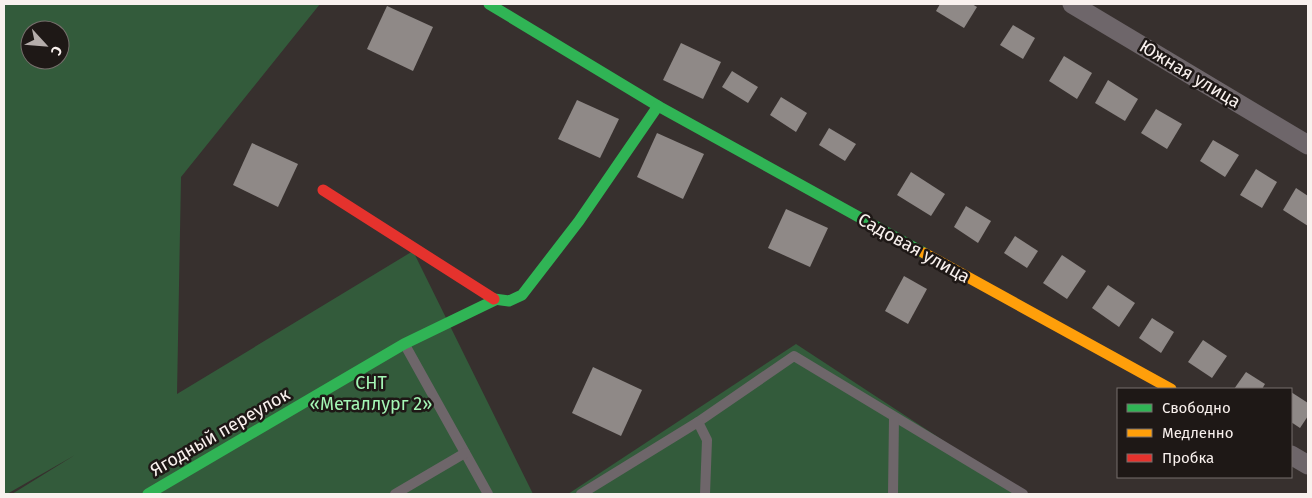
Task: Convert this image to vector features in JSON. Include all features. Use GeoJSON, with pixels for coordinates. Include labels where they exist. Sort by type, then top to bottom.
{"type":"FeatureCollection","features":[{"type":"Feature","properties":{"kind":"street","name":"Садовая улица"},"geometry":{"type":"LineString","coordinates":[[489,4],[658,106],[1169,388]]}},
{"type":"Feature","properties":{"kind":"street","name":"Южная улица"},"geometry":{"type":"LineString","coordinates":[[1072,4],[1308,145]]}},
{"type":"Feature","properties":{"kind":"street"},"geometry":{"type":"LineString","coordinates":[[323,190],[494,300],[509,301],[522,295],[579,221],[658,106]]}},
{"type":"Feature","properties":{"kind":"street","name":"Ягодный переулок"},"geometry":{"type":"LineString","coordinates":[[148,494],[404,344],[494,300]]}},
{"type":"Feature","properties":{"kind":"street"},"geometry":{"type":"LineString","coordinates":[[1292,456],[1308,465]]}},
{"type":"Feature","properties":{"kind":"lane"},"geometry":{"type":"LineString","coordinates":[[404,344],[488,494]]}},
{"type":"Feature","properties":{"kind":"lane"},"geometry":{"type":"LineString","coordinates":[[581,494],[698,422],[794,356],[1023,494]]}},
{"type":"Feature","properties":{"kind":"lane"},"geometry":{"type":"LineString","coordinates":[[893,494],[894,417]]}},
{"type":"Feature","properties":{"kind":"lane"},"geometry":{"type":"LineString","coordinates":[[698,422],[707,440],[705,494]]}},
{"type":"Feature","properties":{"kind":"lane"},"geometry":{"type":"LineString","coordinates":[[395,494],[464,453]]}},
{"type":"Feature","properties":{"kind":"green space","name":"СНТ «Металлург 2»"},"geometry":{"type":"Polygon","coordinates":[[[4,4],[320,4],[181,177],[177,394],[413,251],[533,494],[12,494],[75,455],[4,494],[4,4]]]}},
{"type":"Feature","properties":{"kind":"green space"},"geometry":{"type":"Polygon","coordinates":[[[796,344],[1025,494],[568,494],[796,344]]]}},
{"type":"Feature","properties":{"kind":"building"},"geometry":{"type":"Polygon","coordinates":[[[940,4],[972,4],[977,7],[964,28],[936,11],[940,4]]]}},
{"type":"Feature","properties":{"kind":"building"},"geometry":{"type":"Polygon","coordinates":[[[387,6],[433,27],[413,71],[367,49],[387,6]]]}},
{"type":"Feature","properties":{"kind":"building"},"geometry":{"type":"Polygon","coordinates":[[[1013,25],[1035,38],[1023,59],[1000,45],[1013,25]]]}},
{"type":"Feature","properties":{"kind":"building"},"geometry":{"type":"Polygon","coordinates":[[[681,43],[721,62],[703,99],[663,80],[681,43]]]}},
{"type":"Feature","properties":{"kind":"building"},"geometry":{"type":"Polygon","coordinates":[[[1064,56],[1092,73],[1077,99],[1049,81],[1064,56]]]}},
{"type":"Feature","properties":{"kind":"building"},"geometry":{"type":"Polygon","coordinates":[[[732,71],[758,87],[748,103],[722,87],[732,71]]]}},
{"type":"Feature","properties":{"kind":"building"},"geometry":{"type":"Polygon","coordinates":[[[1108,80],[1138,99],[1125,121],[1095,103],[1108,80]]]}},
{"type":"Feature","properties":{"kind":"building"},"geometry":{"type":"Polygon","coordinates":[[[781,97],[807,113],[796,132],[770,115],[781,97]]]}},
{"type":"Feature","properties":{"kind":"building"},"geometry":{"type":"Polygon","coordinates":[[[577,100],[619,119],[600,158],[558,139],[577,100]]]}},
{"type":"Feature","properties":{"kind":"building"},"geometry":{"type":"Polygon","coordinates":[[[1156,109],[1182,124],[1167,149],[1141,133],[1156,109]]]}},
{"type":"Feature","properties":{"kind":"building"},"geometry":{"type":"Polygon","coordinates":[[[829,128],[856,144],[845,161],[819,145],[829,128]]]}},
{"type":"Feature","properties":{"kind":"building"},"geometry":{"type":"Polygon","coordinates":[[[657,133],[704,154],[683,199],[637,177],[657,133]]]}},
{"type":"Feature","properties":{"kind":"building"},"geometry":{"type":"Polygon","coordinates":[[[1213,140],[1239,155],[1225,177],[1200,161],[1213,140]]]}},
{"type":"Feature","properties":{"kind":"building"},"geometry":{"type":"Polygon","coordinates":[[[252,143],[298,164],[278,207],[233,185],[252,143]]]}},
{"type":"Feature","properties":{"kind":"building"},"geometry":{"type":"Polygon","coordinates":[[[1256,169],[1277,182],[1262,208],[1240,195],[1256,169]]]}},
{"type":"Feature","properties":{"kind":"building"},"geometry":{"type":"Polygon","coordinates":[[[911,172],[945,194],[931,216],[897,195],[911,172]]]}},
{"type":"Feature","properties":{"kind":"building"},"geometry":{"type":"Polygon","coordinates":[[[1296,188],[1308,196],[1308,226],[1283,210],[1296,188]]]}},
{"type":"Feature","properties":{"kind":"building"},"geometry":{"type":"Polygon","coordinates":[[[966,206],[991,221],[978,243],[954,227],[966,206]]]}},
{"type":"Feature","properties":{"kind":"building"},"geometry":{"type":"Polygon","coordinates":[[[786,209],[828,228],[810,267],[768,248],[786,209]]]}},
{"type":"Feature","properties":{"kind":"building"},"geometry":{"type":"Polygon","coordinates":[[[1015,236],[1038,251],[1027,268],[1004,253],[1015,236]]]}},
{"type":"Feature","properties":{"kind":"building"},"geometry":{"type":"Polygon","coordinates":[[[1062,255],[1086,271],[1067,299],[1043,283],[1062,255]]]}},
{"type":"Feature","properties":{"kind":"building"},"geometry":{"type":"Polygon","coordinates":[[[904,276],[927,289],[908,324],[885,311],[904,276]]]}},
{"type":"Feature","properties":{"kind":"building"},"geometry":{"type":"Polygon","coordinates":[[[1108,285],[1135,303],[1119,327],[1092,308],[1108,285]]]}},
{"type":"Feature","properties":{"kind":"building"},"geometry":{"type":"Polygon","coordinates":[[[1152,318],[1174,332],[1161,353],[1139,338],[1152,318]]]}},
{"type":"Feature","properties":{"kind":"building"},"geometry":{"type":"Polygon","coordinates":[[[1203,340],[1227,356],[1212,378],[1188,362],[1203,340]]]}},
{"type":"Feature","properties":{"kind":"building"},"geometry":{"type":"Polygon","coordinates":[[[593,367],[642,390],[621,436],[572,413],[593,367]]]}},
{"type":"Feature","properties":{"kind":"building"},"geometry":{"type":"Polygon","coordinates":[[[1246,372],[1265,384],[1263,388],[1235,388],[1246,372]]]}},
{"type":"Feature","properties":{"kind":"building"},"geometry":{"type":"Polygon","coordinates":[[[1292,393],[1308,403],[1308,416],[1300,428],[1292,423],[1292,393]]]}},
{"type":"Feature","properties":{"kind":"traffic: fast"},"geometry":{"type":"LineString","coordinates":[[489,4],[658,106],[924,253]]}},
{"type":"Feature","properties":{"kind":"traffic: fast"},"geometry":{"type":"LineString","coordinates":[[494,299],[509,301],[522,295],[579,221],[658,106]]}},
{"type":"Feature","properties":{"kind":"traffic: fast"},"geometry":{"type":"LineString","coordinates":[[148,494],[404,344],[495,300]]}},
{"type":"Feature","properties":{"kind":"traffic: slow"},"geometry":{"type":"LineString","coordinates":[[924,253],[1169,388]]}},
{"type":"Feature","properties":{"kind":"traffic: jam"},"geometry":{"type":"LineString","coordinates":[[323,190],[494,299]]}}]}
